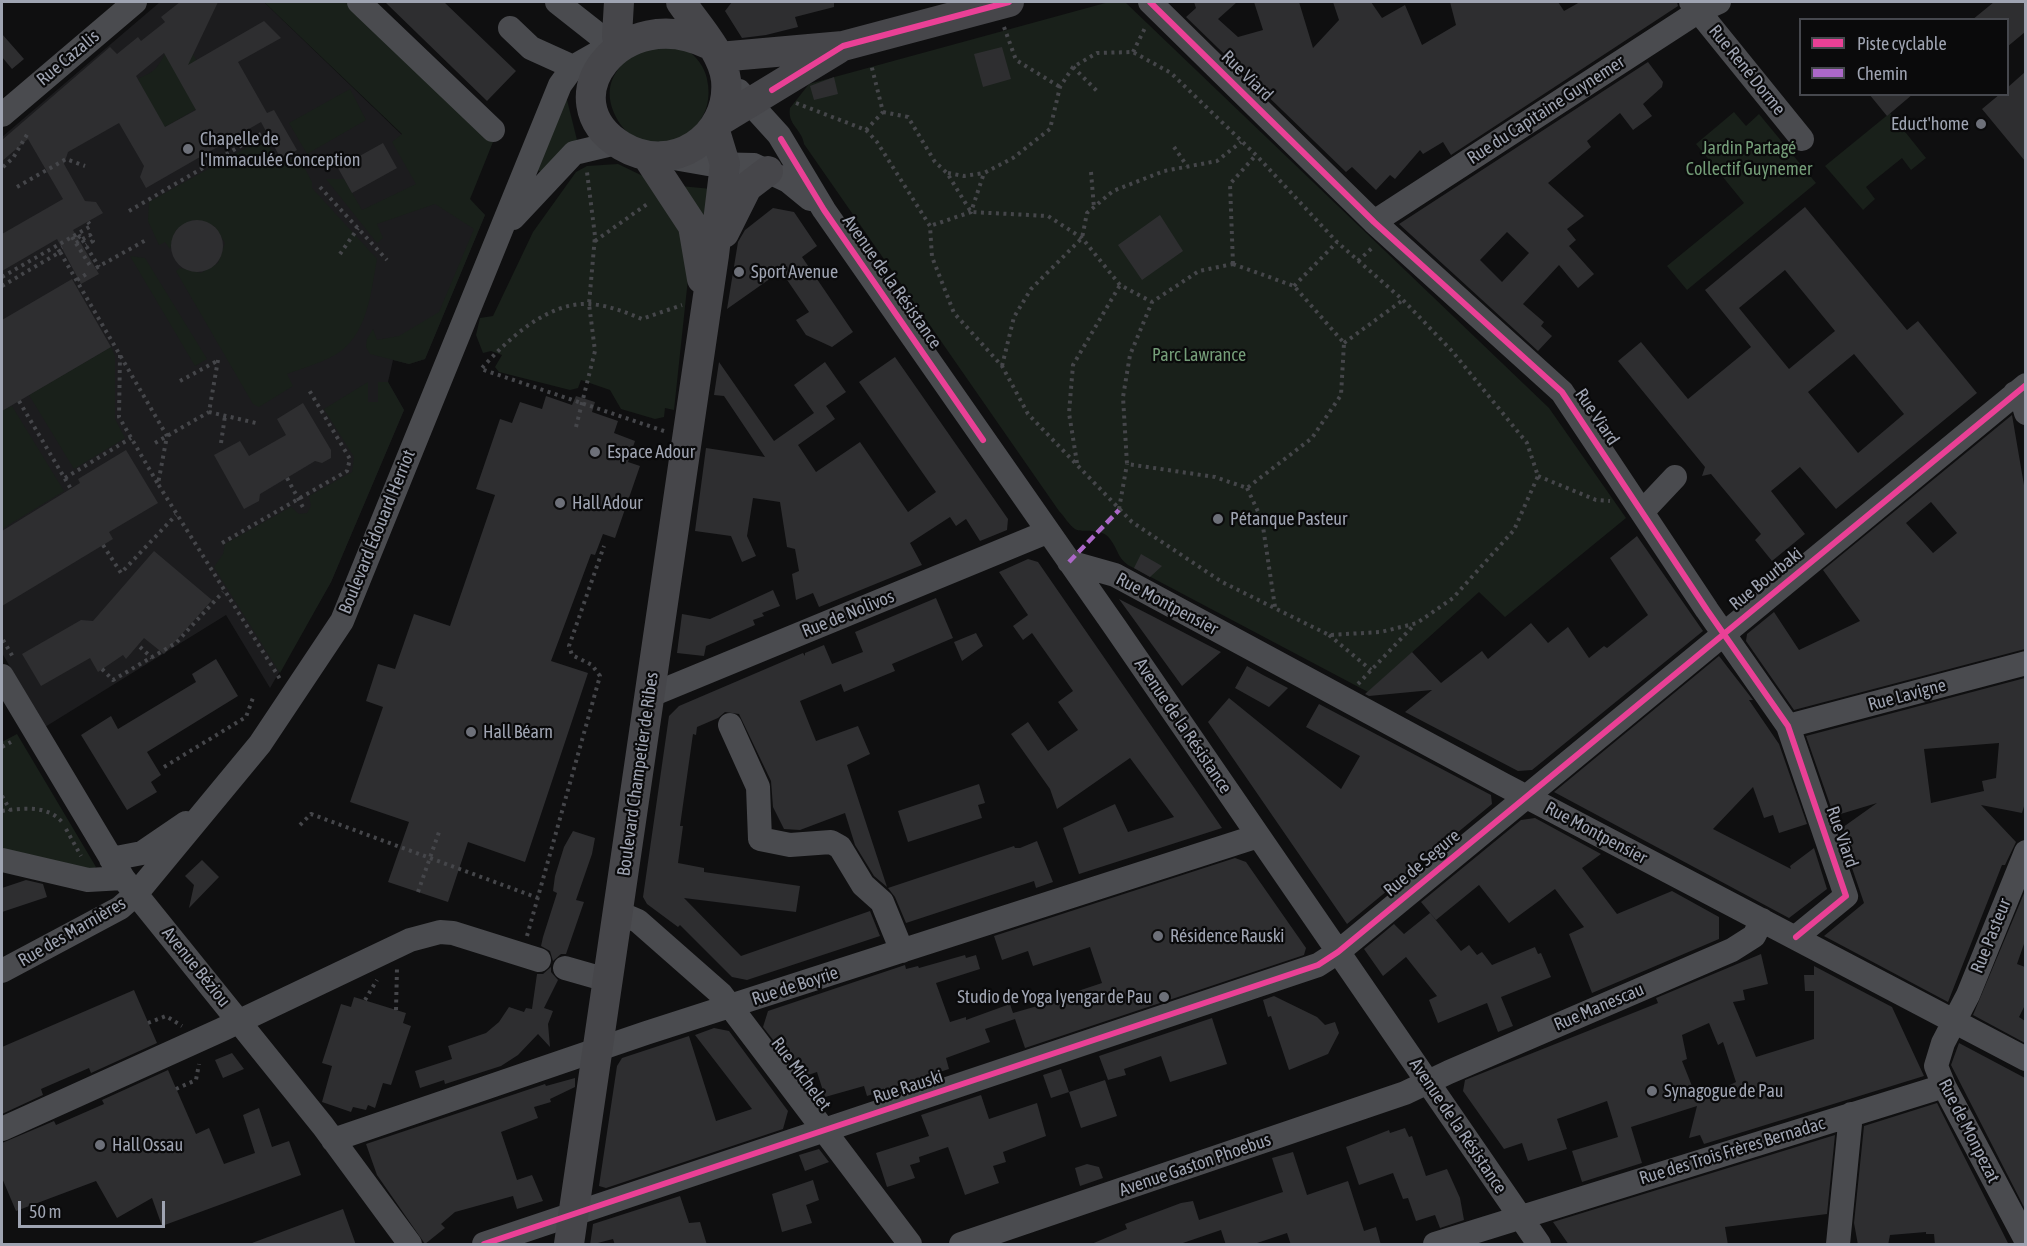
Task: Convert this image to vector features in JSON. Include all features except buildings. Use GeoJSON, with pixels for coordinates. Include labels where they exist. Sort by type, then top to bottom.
{"type":"FeatureCollection","features":[{"type":"Feature","properties":{"kind":"main road"},"geometry":{"type":"LineString","coordinates":[[618,2],[610,43],[594,68],[591,88],[594,109],[602,128],[616,143],[657,156],[686,152],[702,142],[716,125],[726,101],[718,60],[681,2]]}},
{"type":"Feature","properties":{"kind":"main road"},"geometry":{"type":"LineString","coordinates":[[718,60],[854,43],[1002,3]]}},
{"type":"Feature","properties":{"kind":"main road"},"geometry":{"type":"LineString","coordinates":[[610,43],[635,26],[655,22],[676,23],[695,32],[718,60]]}},
{"type":"Feature","properties":{"kind":"main road"},"geometry":{"type":"LineString","coordinates":[[716,125],[761,96],[854,43]]}},
{"type":"Feature","properties":{"kind":"main road"},"geometry":{"type":"LineString","coordinates":[[725,164],[761,96]]}},
{"type":"Feature","properties":{"kind":"main road","name":"Boulevard Champetier de Ribes"},"geometry":{"type":"LineString","coordinates":[[696,304],[714,255],[725,164],[716,125]]}},
{"type":"Feature","properties":{"kind":"main road","name":"Boulevard Champetier de Ribes"},"geometry":{"type":"LineString","coordinates":[[568,1245],[687,439],[696,304],[693,226],[671,189],[657,156]]}},
{"type":"Feature","properties":{"kind":"main road"},"geometry":{"type":"LineString","coordinates":[[714,255],[747,187],[768,171]]}},
{"type":"Feature","properties":{"kind":"street","name":"Rue Cazalis"},"geometry":{"type":"LineString","coordinates":[[2,115],[135,2]]}},
{"type":"Feature","properties":{"kind":"street"},"geometry":{"type":"LineString","coordinates":[[359,2],[493,130]]}},
{"type":"Feature","properties":{"kind":"street"},"geometry":{"type":"LineString","coordinates":[[557,2],[610,43]]}},
{"type":"Feature","properties":{"kind":"street","name":"Rue Viard"},"geometry":{"type":"LineString","coordinates":[[1152,4],[1374,222],[1562,392],[1723,634],[1788,726],[1846,896],[1796,938]]}},
{"type":"Feature","properties":{"kind":"street","name":"Rue du Capitaine Guynemer"},"geometry":{"type":"LineString","coordinates":[[1374,222],[1703,5]]}},
{"type":"Feature","properties":{"kind":"street","name":"Rue René Dorme"},"geometry":{"type":"LineString","coordinates":[[1703,5],[1802,139]]}},
{"type":"Feature","properties":{"kind":"street"},"geometry":{"type":"LineString","coordinates":[[510,28],[531,48],[573,67]]}},
{"type":"Feature","properties":{"kind":"street","name":"Boulevard Édouard Herriot"},"geometry":{"type":"LineString","coordinates":[[123,877],[206,810],[260,744],[342,621],[560,85],[573,67],[610,43]]}},
{"type":"Feature","properties":{"kind":"street","name":"Avenue de la Résistance"},"geometry":{"type":"LineString","coordinates":[[718,60],[761,96],[779,135],[824,210],[1539,1245]]}},
{"type":"Feature","properties":{"kind":"street","name":"Boulevard Édouard Herriot"},"geometry":{"type":"LineString","coordinates":[[503,228],[574,153],[616,143]]}},
{"type":"Feature","properties":{"kind":"street","name":"Avenue de la Résistance"},"geometry":{"type":"LineString","coordinates":[[657,156],[754,165],[788,181],[824,210]]}},
{"type":"Feature","properties":{"kind":"street","name":"Rue Bourbaki"},"geometry":{"type":"LineString","coordinates":[[1526,796],[1723,634],[2022,397]]}},
{"type":"Feature","properties":{"kind":"street"},"geometry":{"type":"LineString","coordinates":[[1639,507],[1675,477]]}},
{"type":"Feature","properties":{"kind":"street","name":"Rue de Nolivos"},"geometry":{"type":"LineString","coordinates":[[649,696],[1047,532]]}},
{"type":"Feature","properties":{"kind":"street","name":"Rue Montpensier"},"geometry":{"type":"LineString","coordinates":[[1069,562],[1115,575],[1526,796],[1957,1021],[2025,1059]]}},
{"type":"Feature","properties":{"kind":"street","name":"Rue Lavigne"},"geometry":{"type":"LineString","coordinates":[[1788,726],[2025,663]]}},
{"type":"Feature","properties":{"kind":"street","name":"Avenue Béziou"},"geometry":{"type":"LineString","coordinates":[[2,676],[123,877],[333,1140],[410,1245]]}},
{"type":"Feature","properties":{"kind":"street"},"geometry":{"type":"LineString","coordinates":[[730,725],[758,787],[760,840],[790,845],[831,842],[840,847],[863,885],[882,902],[902,951]]}},
{"type":"Feature","properties":{"kind":"street","name":"Rue de Segure"},"geometry":{"type":"LineString","coordinates":[[1338,952],[1526,796]]}},
{"type":"Feature","properties":{"kind":"street","name":"Boulevard Édouard Herriot"},"geometry":{"type":"LineString","coordinates":[[123,877],[142,853],[206,810]]}},
{"type":"Feature","properties":{"kind":"street","name":"Rue de Boyrie"},"geometry":{"type":"LineString","coordinates":[[333,1140],[596,1051],[1258,836]]}},
{"type":"Feature","properties":{"kind":"street","name":"Rue Pasteur"},"geometry":{"type":"LineString","coordinates":[[1957,1021],[2025,852]]}},
{"type":"Feature","properties":{"kind":"street"},"geometry":{"type":"LineString","coordinates":[[2,860],[88,880],[123,877]]}},
{"type":"Feature","properties":{"kind":"street","name":"Rue des Marnières"},"geometry":{"type":"LineString","coordinates":[[3,969],[120,908],[123,877]]}},
{"type":"Feature","properties":{"kind":"street","name":"Rue Michelet"},"geometry":{"type":"LineString","coordinates":[[617,912],[638,921],[652,932],[705,978],[732,1007],[910,1245]]}},
{"type":"Feature","properties":{"kind":"street","name":"Rue Manescau"},"geometry":{"type":"LineString","coordinates":[[1428,1083],[1732,950],[1754,936],[1762,920]]}},
{"type":"Feature","properties":{"kind":"street"},"geometry":{"type":"LineString","coordinates":[[2,1129],[251,1017],[398,946],[440,932],[453,933],[530,957]]}},
{"type":"Feature","properties":{"kind":"street","name":"Rue Rauski"},"geometry":{"type":"LineString","coordinates":[[484,1245],[1318,965],[1338,952]]}},
{"type":"Feature","properties":{"kind":"street"},"geometry":{"type":"LineString","coordinates":[[564,968],[607,980]]}},
{"type":"Feature","properties":{"kind":"street","name":"Rue de Monpezat"},"geometry":{"type":"LineString","coordinates":[[1957,1021],[1943,1043],[1936,1066],[1944,1086],[2025,1240]]}},
{"type":"Feature","properties":{"kind":"street","name":"Avenue Gaston Phoebus"},"geometry":{"type":"LineString","coordinates":[[961,1245],[1405,1094],[1428,1083]]}},
{"type":"Feature","properties":{"kind":"street","name":"Rue des Trois Frères Bernadac"},"geometry":{"type":"LineString","coordinates":[[1435,1245],[1520,1216],[1944,1086]]}},
{"type":"Feature","properties":{"kind":"street"},"geometry":{"type":"LineString","coordinates":[[1838,1245],[1851,1114]]}},
{"type":"Feature","properties":{"kind":"path"},"geometry":{"type":"LineString","coordinates":[[1002,3],[1016,60],[1060,87]]}},
{"type":"Feature","properties":{"kind":"path"},"geometry":{"type":"LineString","coordinates":[[1133,52],[1152,4]]}},
{"type":"Feature","properties":{"kind":"path"},"geometry":{"type":"LineString","coordinates":[[854,43],[883,112]]}},
{"type":"Feature","properties":{"kind":"path"},"geometry":{"type":"LineString","coordinates":[[947,173],[964,176],[984,173],[1013,158],[1050,129],[1060,87],[1073,67],[1097,53],[1133,52],[1171,74],[1256,155],[1337,242],[1403,300],[1452,351],[1527,443],[1538,476],[1514,530],[1453,598],[1417,623],[1345,697]]}},
{"type":"Feature","properties":{"kind":"path"},"geometry":{"type":"LineString","coordinates":[[1073,67],[1099,93]]}},
{"type":"Feature","properties":{"kind":"path"},"geometry":{"type":"LineString","coordinates":[[761,96],[866,130],[877,142],[930,226],[932,257],[954,313],[1002,366],[1028,414],[1119,510],[1132,522],[1222,582],[1329,635],[1371,670]]}},
{"type":"Feature","properties":{"kind":"path"},"geometry":{"type":"LineString","coordinates":[[866,130],[883,112]]}},
{"type":"Feature","properties":{"kind":"path"},"geometry":{"type":"LineString","coordinates":[[883,112],[908,117],[935,162],[947,173],[971,212]]}},
{"type":"Feature","properties":{"kind":"path"},"geometry":{"type":"LineString","coordinates":[[3,167],[13,158],[28,133]]}},
{"type":"Feature","properties":{"kind":"path"},"geometry":{"type":"LineString","coordinates":[[129,211],[261,134]]}},
{"type":"Feature","properties":{"kind":"path"},"geometry":{"type":"LineString","coordinates":[[1002,366],[1014,317],[1031,289],[1082,238],[1087,213],[1113,191],[1164,171],[1217,161],[1241,142]]}},
{"type":"Feature","properties":{"kind":"path"},"geometry":{"type":"LineString","coordinates":[[1174,147],[1187,167]]}},
{"type":"Feature","properties":{"kind":"path"},"geometry":{"type":"LineString","coordinates":[[576,427],[595,351],[589,304],[594,241],[590,187],[581,151]]}},
{"type":"Feature","properties":{"kind":"path"},"geometry":{"type":"LineString","coordinates":[[1233,264],[1230,184],[1256,155]]}},
{"type":"Feature","properties":{"kind":"path"},"geometry":{"type":"LineString","coordinates":[[17,187],[66,159],[85,166]]}},
{"type":"Feature","properties":{"kind":"path"},"geometry":{"type":"LineString","coordinates":[[1091,172],[1094,208]]}},
{"type":"Feature","properties":{"kind":"path"},"geometry":{"type":"LineString","coordinates":[[971,212],[984,173]]}},
{"type":"Feature","properties":{"kind":"path"},"geometry":{"type":"LineString","coordinates":[[320,187],[387,260]]}},
{"type":"Feature","properties":{"kind":"path"},"geometry":{"type":"LineString","coordinates":[[594,241],[671,189]]}},
{"type":"Feature","properties":{"kind":"path"},"geometry":{"type":"LineString","coordinates":[[930,226],[971,212],[1048,216],[1082,238],[1120,285],[1152,302]]}},
{"type":"Feature","properties":{"kind":"path"},"geometry":{"type":"LineString","coordinates":[[2,277],[91,226],[88,222]]}},
{"type":"Feature","properties":{"kind":"path"},"geometry":{"type":"LineString","coordinates":[[340,254],[358,228]]}},
{"type":"Feature","properties":{"kind":"path"},"geometry":{"type":"LineString","coordinates":[[77,241],[90,235],[93,241],[86,245]]}},
{"type":"Feature","properties":{"kind":"path"},"geometry":{"type":"LineString","coordinates":[[77,241],[80,236],[98,268],[146,240]]}},
{"type":"Feature","properties":{"kind":"path"},"geometry":{"type":"LineString","coordinates":[[72,237],[77,241],[91,267]]}},
{"type":"Feature","properties":{"kind":"path"},"geometry":{"type":"LineString","coordinates":[[1294,286],[1337,242]]}},
{"type":"Feature","properties":{"kind":"path"},"geometry":{"type":"LineString","coordinates":[[2,286],[61,250],[167,436],[158,484]]}},
{"type":"Feature","properties":{"kind":"path"},"geometry":{"type":"LineString","coordinates":[[1119,510],[1126,464],[1123,397],[1130,355],[1152,302],[1199,271],[1233,264],[1294,286],[1344,343],[1341,395],[1312,438],[1247,488]]}},
{"type":"Feature","properties":{"kind":"path"},"geometry":{"type":"LineString","coordinates":[[77,280],[88,273]]}},
{"type":"Feature","properties":{"kind":"path"},"geometry":{"type":"LineString","coordinates":[[1077,464],[1069,413],[1073,365],[1120,285]]}},
{"type":"Feature","properties":{"kind":"path"},"geometry":{"type":"LineString","coordinates":[[1344,343],[1403,300]]}},
{"type":"Feature","properties":{"kind":"path"},"geometry":{"type":"LineString","coordinates":[[687,439],[480,369],[495,352],[538,319],[566,306],[589,304],[618,309],[642,319],[696,304]]}},
{"type":"Feature","properties":{"kind":"path"},"geometry":{"type":"LineString","coordinates":[[120,354],[119,417],[176,515],[277,677],[294,692]]}},
{"type":"Feature","properties":{"kind":"path"},"geometry":{"type":"LineString","coordinates":[[180,381],[218,360],[209,412]]}},
{"type":"Feature","properties":{"kind":"path"},"geometry":{"type":"LineString","coordinates":[[222,543],[347,471],[351,459],[309,390]]}},
{"type":"Feature","properties":{"kind":"path"},"geometry":{"type":"LineString","coordinates":[[19,401],[71,489]]}},
{"type":"Feature","properties":{"kind":"path"},"geometry":{"type":"LineString","coordinates":[[155,443],[209,412],[256,423]]}},
{"type":"Feature","properties":{"kind":"path"},"geometry":{"type":"LineString","coordinates":[[221,443],[225,416]]}},
{"type":"Feature","properties":{"kind":"path"},"geometry":{"type":"LineString","coordinates":[[65,478],[131,438]]}},
{"type":"Feature","properties":{"kind":"path"},"geometry":{"type":"LineString","coordinates":[[1126,464],[1215,477],[1247,488],[1262,520],[1275,607]]}},
{"type":"Feature","properties":{"kind":"path"},"geometry":{"type":"LineString","coordinates":[[1538,476],[1596,500],[1639,507]]}},
{"type":"Feature","properties":{"kind":"path"},"geometry":{"type":"LineString","coordinates":[[287,478],[305,511]]}},
{"type":"Feature","properties":{"kind":"path"},"geometry":{"type":"LineString","coordinates":[[104,544],[121,573],[176,515]]}},
{"type":"Feature","properties":{"kind":"path"},"geometry":{"type":"LineString","coordinates":[[530,957],[538,898],[600,676],[592,665],[572,655],[569,646],[604,546]]}},
{"type":"Feature","properties":{"kind":"path"},"geometry":{"type":"LineString","coordinates":[[102,669],[113,680],[176,643],[223,592]]}},
{"type":"Feature","properties":{"kind":"path"},"geometry":{"type":"LineString","coordinates":[[1329,635],[1381,632],[1417,623]]}},
{"type":"Feature","properties":{"kind":"path"},"geometry":{"type":"LineString","coordinates":[[140,647],[152,658]]}},
{"type":"Feature","properties":{"kind":"path"},"geometry":{"type":"LineString","coordinates":[[164,767],[246,717],[254,695]]}},
{"type":"Feature","properties":{"kind":"path"},"geometry":{"type":"LineString","coordinates":[[2,747],[11,742]]}},
{"type":"Feature","properties":{"kind":"path"},"geometry":{"type":"LineString","coordinates":[[2,796],[10,810]]}},
{"type":"Feature","properties":{"kind":"path"},"geometry":{"type":"LineString","coordinates":[[2,811],[39,809],[50,812],[61,820],[82,858],[79,863]]}},
{"type":"Feature","properties":{"kind":"path"},"geometry":{"type":"LineString","coordinates":[[300,825],[311,814],[538,898]]}},
{"type":"Feature","properties":{"kind":"path"},"geometry":{"type":"LineString","coordinates":[[418,892],[439,832]]}},
{"type":"Feature","properties":{"kind":"path"},"geometry":{"type":"LineString","coordinates":[[396,1010],[398,946]]}},
{"type":"Feature","properties":{"kind":"path"},"geometry":{"type":"LineString","coordinates":[[148,1023],[166,1016],[175,1022]]}},
{"type":"Feature","properties":{"kind":"path"},"geometry":{"type":"LineString","coordinates":[[176,1089],[196,1080],[198,1071]]}},
{"type":"Feature","properties":{"kind":"shaded area"},"geometry":{"type":"Polygon","coordinates":[[[160,2],[264,2],[485,215],[425,359],[409,364],[393,360],[388,382],[404,410],[331,582],[270,688],[226,615],[45,727],[2,653],[2,137],[160,2]]]}},
{"type":"Feature","properties":{"kind":"green space"},"geometry":{"type":"Polygon","coordinates":[[[264,2],[353,2],[495,137],[470,199],[485,215],[425,359],[409,364],[370,354],[366,347],[367,339],[373,329],[377,340],[399,336],[439,312],[474,229],[435,204],[377,224],[383,238],[377,243],[326,179],[344,179],[362,210],[416,184],[392,142],[402,134],[264,2]]]}},
{"type":"Feature","properties":{"kind":"green space","name":"Parc Lawrance"},"geometry":{"type":"Polygon","coordinates":[[[1109,2],[1125,2],[1549,408],[1626,518],[1505,617],[1479,592],[1368,692],[1128,565],[1106,535],[1097,531],[1075,529],[1059,511],[804,144],[801,134],[791,119],[790,108],[809,84],[1109,2]]]}},
{"type":"Feature","properties":{"kind":"green space"},"geometry":{"type":"Polygon","coordinates":[[[186,43],[197,61],[226,92],[163,128],[138,79],[154,70],[166,52],[186,43]]]}},
{"type":"Feature","properties":{"kind":"green space"},"geometry":{"type":"Polygon","coordinates":[[[636,49],[686,50],[697,58],[704,71],[707,79],[708,100],[702,118],[690,131],[675,140],[658,143],[641,140],[625,130],[614,113],[610,93],[613,77],[636,49]]]}},
{"type":"Feature","properties":{"kind":"green space"},"geometry":{"type":"Polygon","coordinates":[[[350,89],[366,120],[307,154],[289,123],[350,89]]]}},
{"type":"Feature","properties":{"kind":"green space"},"geometry":{"type":"Polygon","coordinates":[[[566,96],[577,140],[541,172],[536,169],[566,96]]]}},
{"type":"Feature","properties":{"kind":"green space","name":"Jardin Partagé Collectif Guynemer"},"geometry":{"type":"Polygon","coordinates":[[[1734,112],[1746,126],[1759,114],[1816,183],[1687,290],[1667,266],[1744,203],[1696,144],[1734,112]]]}},
{"type":"Feature","properties":{"kind":"green space"},"geometry":{"type":"Polygon","coordinates":[[[1890,113],[1926,158],[1911,170],[1902,158],[1866,187],[1875,199],[1863,210],[1825,166],[1890,113]]]}},
{"type":"Feature","properties":{"kind":"green space"},"geometry":{"type":"Polygon","coordinates":[[[264,138],[281,165],[298,156],[312,182],[312,188],[377,259],[366,312],[355,336],[335,355],[287,374],[293,386],[259,407],[253,404],[176,271],[180,268],[201,273],[218,263],[225,243],[214,226],[193,220],[176,230],[170,249],[165,242],[159,245],[148,221],[149,202],[264,138]]]}},
{"type":"Feature","properties":{"kind":"green space"},"geometry":{"type":"Polygon","coordinates":[[[618,164],[645,177],[676,220],[690,260],[674,410],[665,408],[664,417],[655,419],[621,409],[610,390],[581,380],[578,388],[570,390],[499,372],[495,367],[502,355],[491,351],[483,353],[476,335],[480,318],[493,316],[533,232],[576,172],[587,166],[618,164]]]}},
{"type":"Feature","properties":{"kind":"green space"},"geometry":{"type":"Polygon","coordinates":[[[680,186],[712,189],[710,229],[680,186]]]}},
{"type":"Feature","properties":{"kind":"green space"},"geometry":{"type":"Polygon","coordinates":[[[130,256],[145,258],[207,359],[195,366],[130,256]]]}},
{"type":"Feature","properties":{"kind":"green space"},"geometry":{"type":"Polygon","coordinates":[[[111,347],[115,356],[115,419],[125,438],[74,469],[29,395],[111,347]]]}},
{"type":"Feature","properties":{"kind":"green space"},"geometry":{"type":"Polygon","coordinates":[[[368,382],[368,402],[378,402],[378,382],[388,382],[404,410],[331,582],[280,673],[214,567],[223,554],[225,544],[291,507],[299,514],[307,513],[311,506],[309,496],[352,472],[354,457],[324,409],[368,382]]]}},
{"type":"Feature","properties":{"kind":"green space"},"geometry":{"type":"Polygon","coordinates":[[[12,406],[64,491],[2,529],[2,411],[12,406]]]}},
{"type":"Feature","properties":{"kind":"green space"},"geometry":{"type":"Polygon","coordinates":[[[17,734],[96,867],[91,871],[2,852],[2,742],[17,734]]]}},
{"type":"Feature","properties":{"kind":"marked path"},"geometry":{"type":"LineString","coordinates":[[1069,562],[1119,510]]}},
{"type":"Feature","properties":{"kind":"cycle path"},"geometry":{"type":"LineString","coordinates":[[772,90],[843,46],[1009,2]]}},
{"type":"Feature","properties":{"kind":"cycle path"},"geometry":{"type":"LineString","coordinates":[[1150,2],[1374,222],[1562,392],[1707,610],[1788,726],[1846,896],[1796,937]]}},
{"type":"Feature","properties":{"kind":"cycle path"},"geometry":{"type":"LineString","coordinates":[[781,139],[824,210],[983,440]]}},
{"type":"Feature","properties":{"kind":"cycle path"},"geometry":{"type":"LineString","coordinates":[[484,1244],[1318,965],[1338,952],[2026,385]]}},
{"type":"Feature","properties":{"kind":"place","name":"Educt'home"},"geometry":{"type":"Point","coordinates":[1981,124]}},
{"type":"Feature","properties":{"kind":"place","name":"Chapelle de l'Immaculée Conception"},"geometry":{"type":"Point","coordinates":[188,149]}},
{"type":"Feature","properties":{"kind":"place","name":"Sport Avenue"},"geometry":{"type":"Point","coordinates":[739,272]}},
{"type":"Feature","properties":{"kind":"place","name":"Espace Adour"},"geometry":{"type":"Point","coordinates":[595,452]}},
{"type":"Feature","properties":{"kind":"place","name":"Hall Adour"},"geometry":{"type":"Point","coordinates":[560,503]}},
{"type":"Feature","properties":{"kind":"place","name":"Pétanque Pasteur"},"geometry":{"type":"Point","coordinates":[1218,519]}},
{"type":"Feature","properties":{"kind":"place","name":"Hall Béarn"},"geometry":{"type":"Point","coordinates":[471,732]}},
{"type":"Feature","properties":{"kind":"place","name":"Résidence Rauski"},"geometry":{"type":"Point","coordinates":[1158,936]}},
{"type":"Feature","properties":{"kind":"place","name":"Studio de Yoga Iyengar de Pau"},"geometry":{"type":"Point","coordinates":[1164,997]}},
{"type":"Feature","properties":{"kind":"place","name":"Synagogue de Pau"},"geometry":{"type":"Point","coordinates":[1652,1091]}},
{"type":"Feature","properties":{"kind":"place","name":"Hall Ossau"},"geometry":{"type":"Point","coordinates":[100,1145]}}]}
